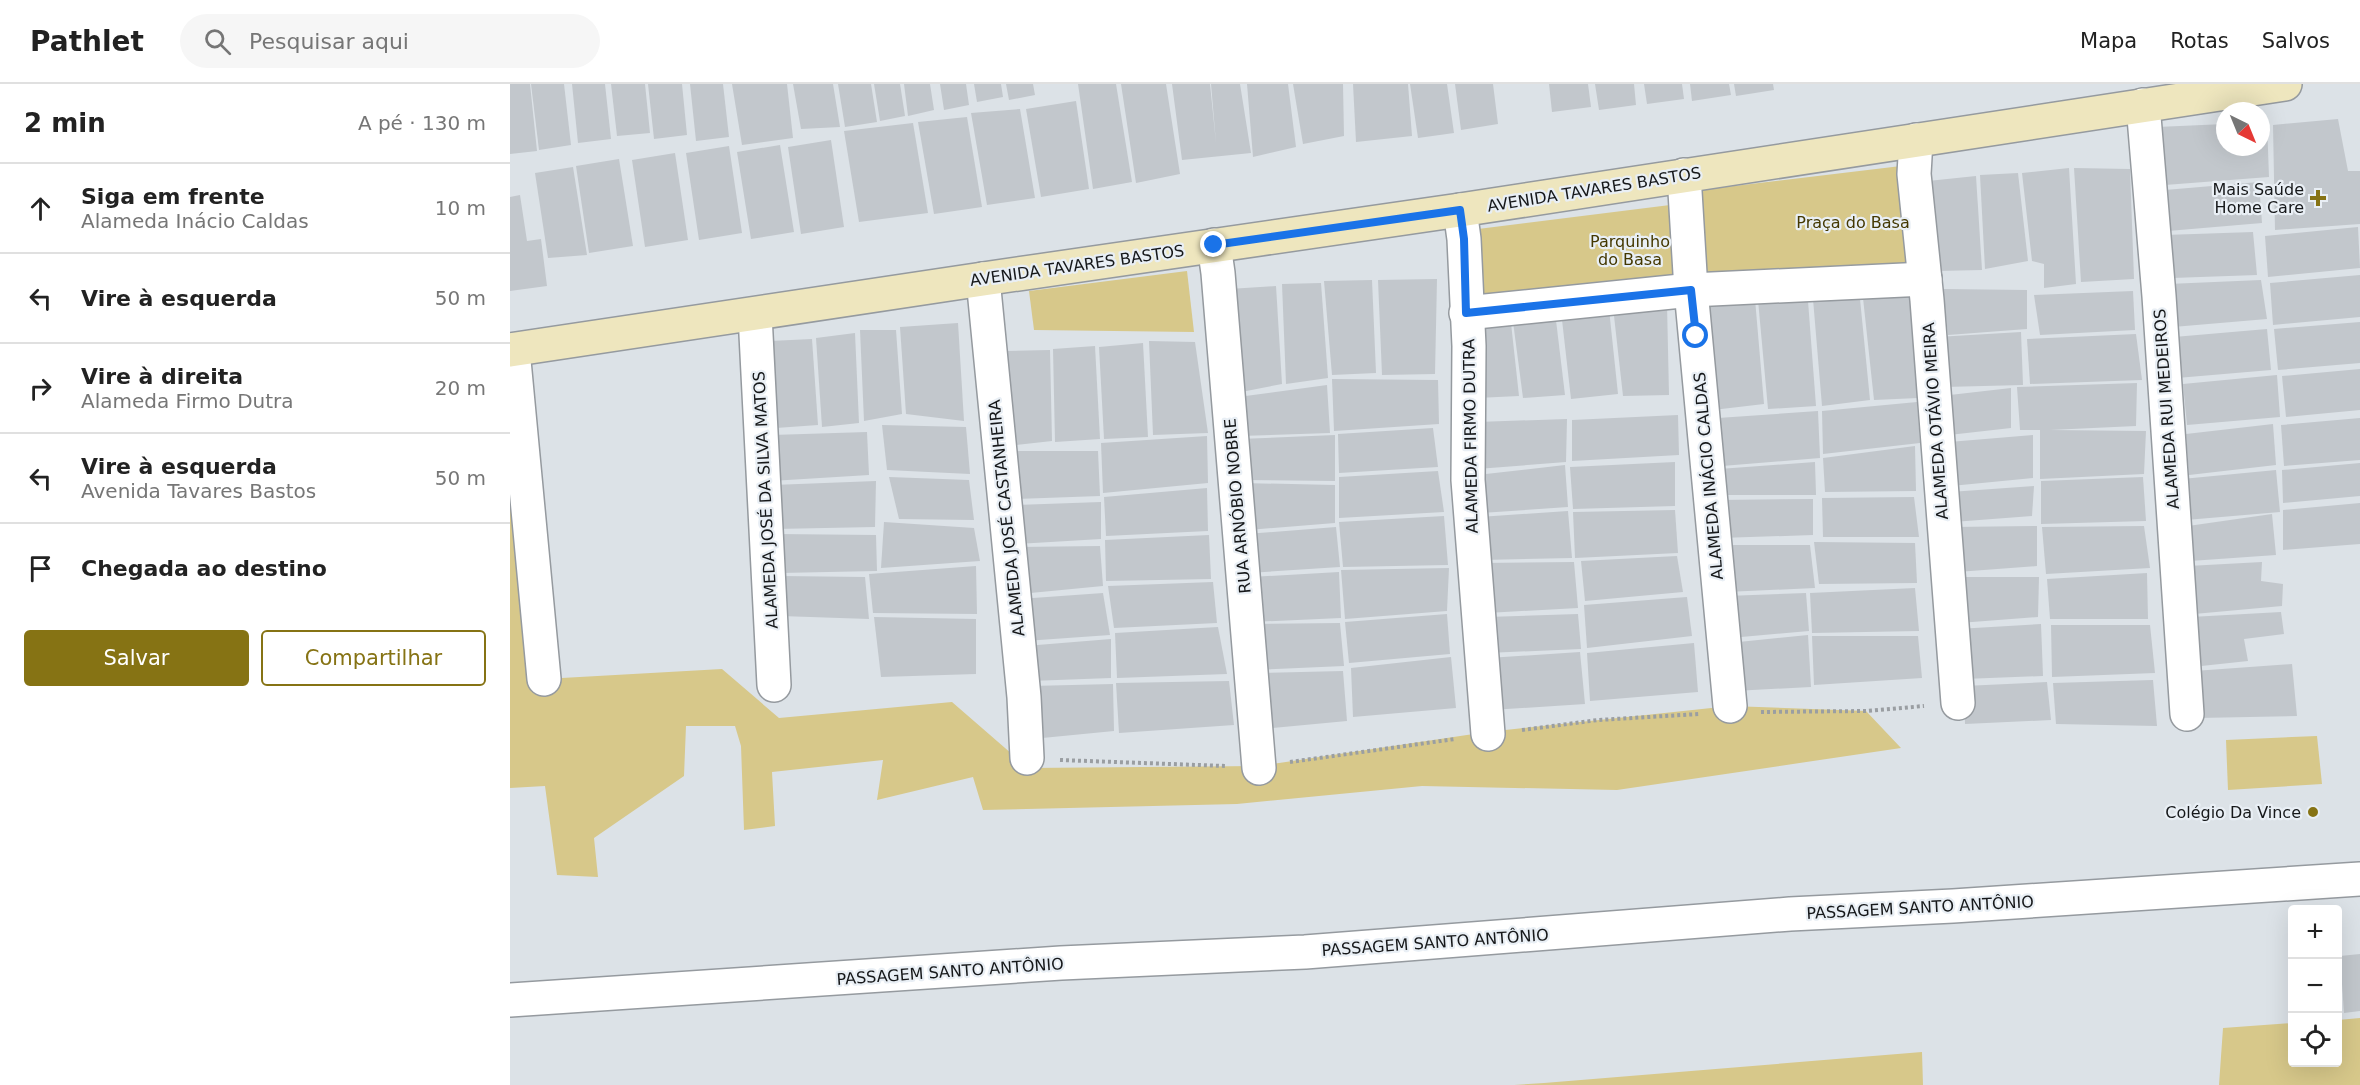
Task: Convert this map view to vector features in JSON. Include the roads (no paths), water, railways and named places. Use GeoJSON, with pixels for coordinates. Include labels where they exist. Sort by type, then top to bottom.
{"type":"FeatureCollection","features":[{"type":"Feature","properties":{"kind":"main road","name":"AVENIDA TAVARES BASTOS"},"geometry":{"type":"LineString","coordinates":[[511,350],[1460,210],[2285,84]]}},
{"type":"Feature","properties":{"kind":"street","name":"ALAMEDA RUI MEDEIROS"},"geometry":{"type":"LineString","coordinates":[[2143,105],[2159,296],[2187,714]]}},
{"type":"Feature","properties":{"kind":"street","name":"ALAMEDA OTÁVIO MEIRA"},"geometry":{"type":"LineString","coordinates":[[1916,140],[1914,174],[1958,703]]}},
{"type":"Feature","properties":{"kind":"street","name":"ALAMEDA INÁCIO CALDAS"},"geometry":{"type":"LineString","coordinates":[[1684,174],[1691,290],[1728,710]]}},
{"type":"Feature","properties":{"kind":"street","name":"ALAMEDA FIRMO DUTRA"},"geometry":{"type":"LineString","coordinates":[[1460,210],[1464,239],[1469,346],[1468,480],[1488,734]]}},
{"type":"Feature","properties":{"kind":"street","name":"RUA ARNÓBIO NOBRE"},"geometry":{"type":"LineString","coordinates":[[1214,245],[1259,768]]}},
{"type":"Feature","properties":{"kind":"street","name":"ALAMEDA JOSÉ CASTANHEIRA"},"geometry":{"type":"LineString","coordinates":[[983,279],[1028,758]]}},
{"type":"Feature","properties":{"kind":"street"},"geometry":{"type":"LineString","coordinates":[[1466,313],[1691,290],[1924,279]]}},
{"type":"Feature","properties":{"kind":"street","name":"ALAMEDA JOSÉ DA SILVA MATOS"},"geometry":{"type":"LineString","coordinates":[[755,315],[774,685]]}},
{"type":"Feature","properties":{"kind":"street"},"geometry":{"type":"LineString","coordinates":[[511,350],[544,679]]}},
{"type":"Feature","properties":{"kind":"street","name":"PASSAGEM SANTO ANTÔNIO"},"geometry":{"type":"LineString","coordinates":[[510,1000],[1061,963],[1317,951],[1790,914],[1953,906],[2360,879]]}},
{"type":"Feature","properties":{"kind":"place","name":"Mais Saúde Home Care"},"geometry":{"type":"Point","coordinates":[2318,198]}},
{"type":"Feature","properties":{"kind":"place","name":"Colégio Da Vince"},"geometry":{"type":"Point","coordinates":[2313,812]}},
{"type":"Feature","properties":{"kind":"park label","name":"Praça do Basa"},"geometry":{"type":"Point","coordinates":[1853,222]}},
{"type":"Feature","properties":{"kind":"park label","name":"Parquinho do Basa"},"geometry":{"type":"Point","coordinates":[1630,250]}}]}
